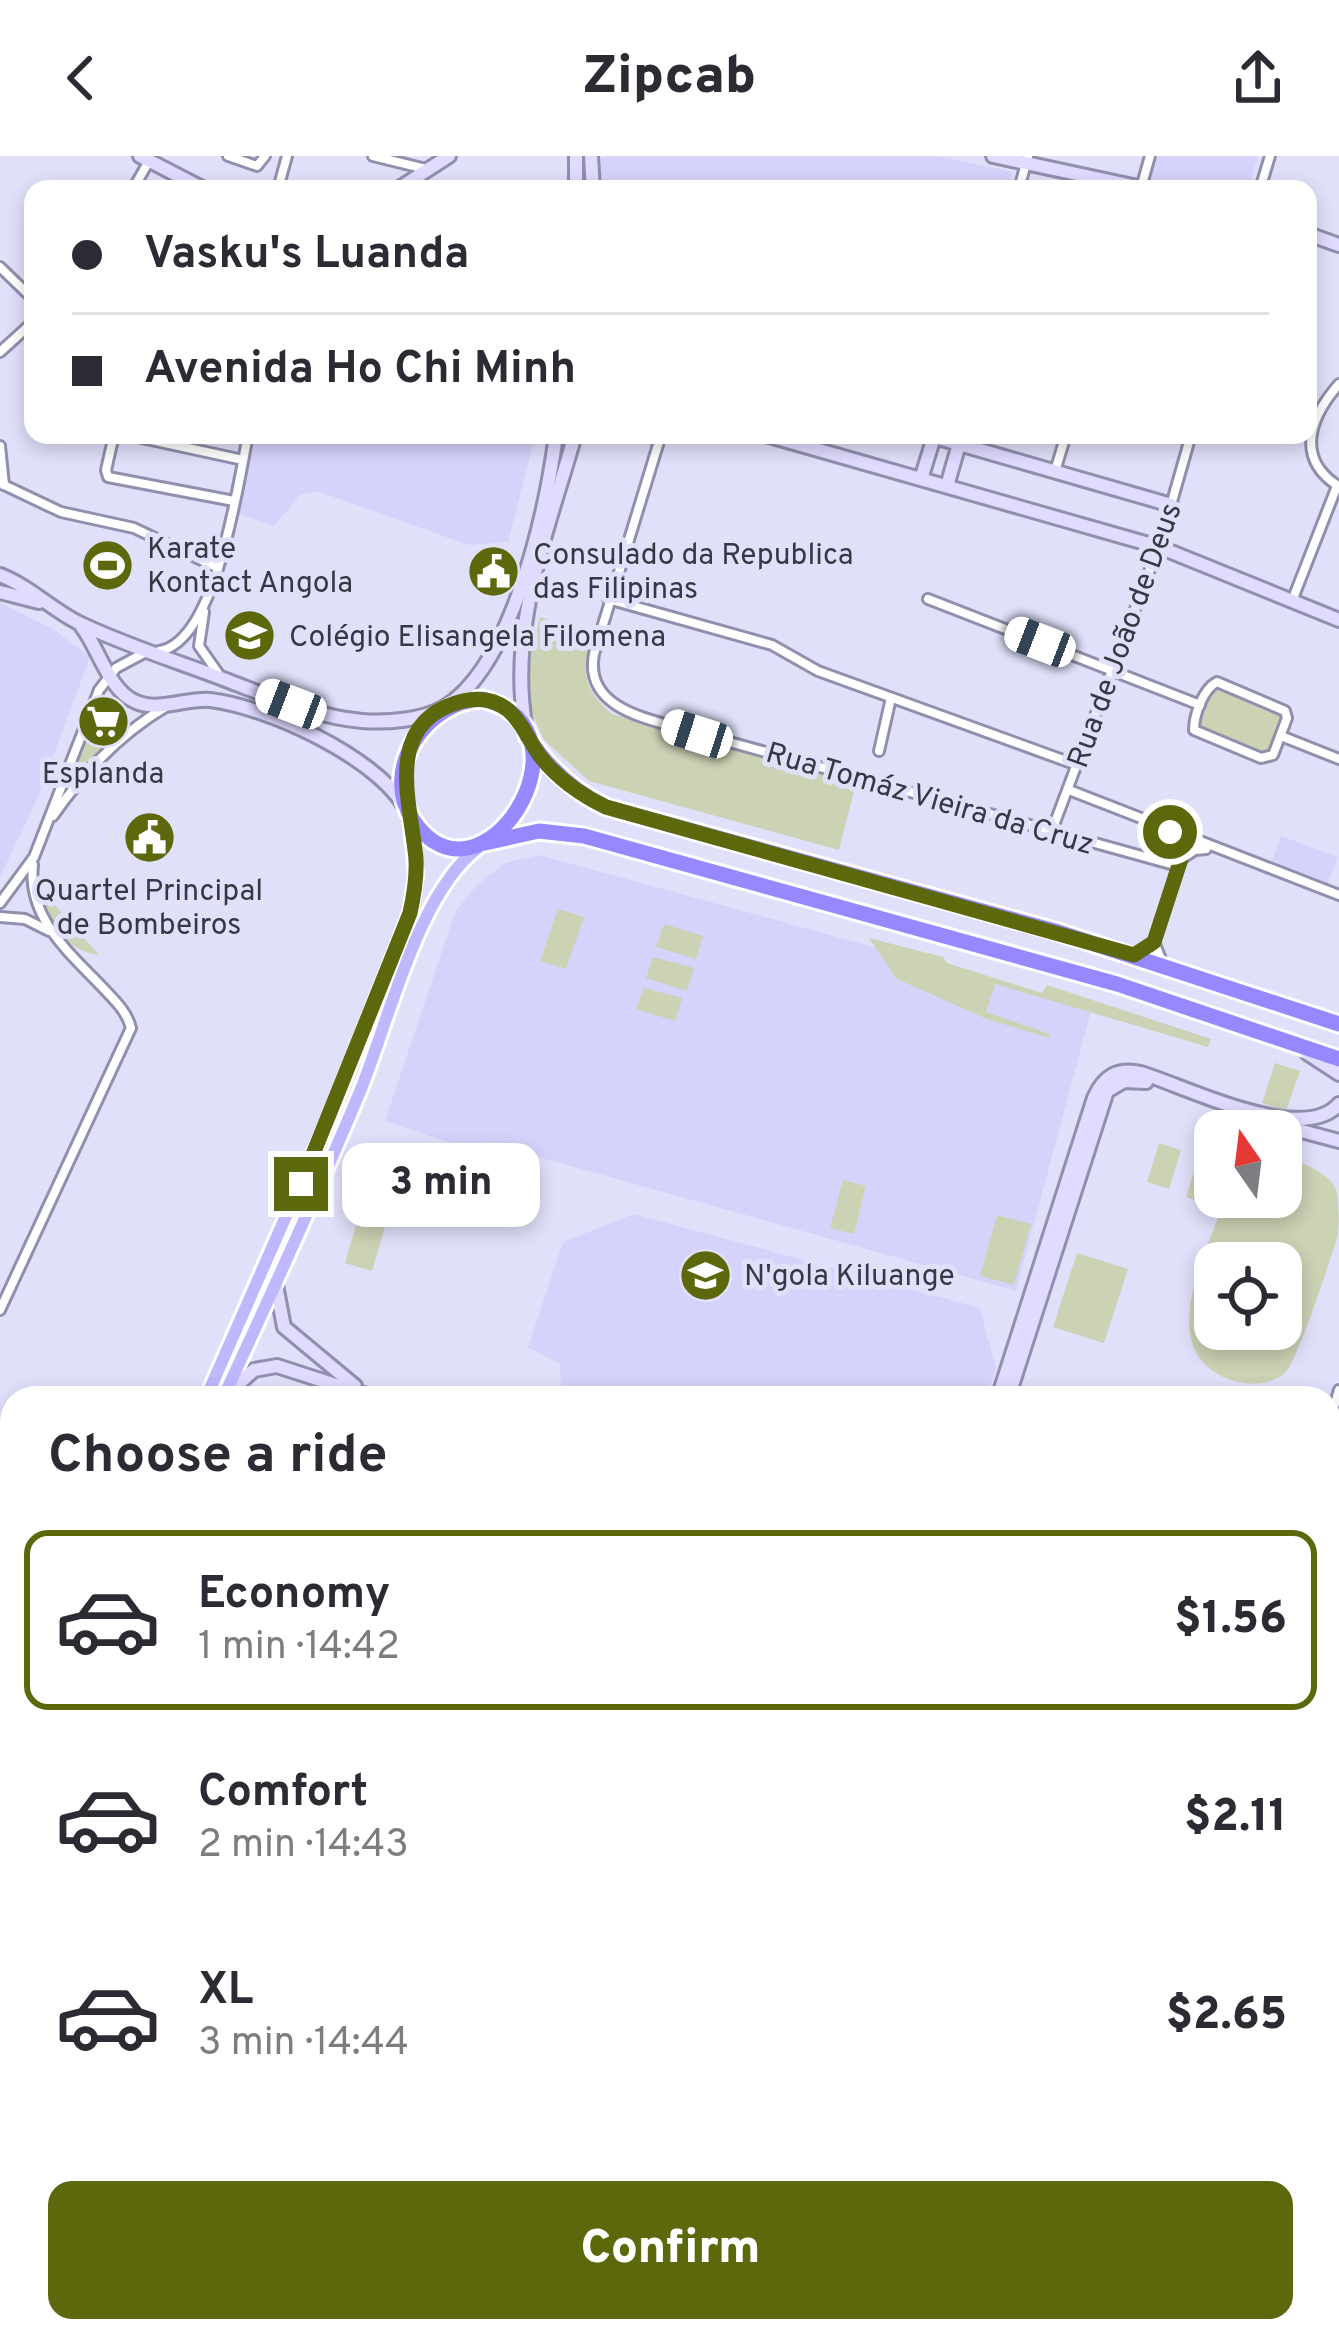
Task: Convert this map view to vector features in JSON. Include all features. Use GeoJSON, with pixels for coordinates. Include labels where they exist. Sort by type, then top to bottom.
{"type":"FeatureCollection","features":[{"type":"Feature","properties":{"kind":"highway"},"geometry":{"type":"LineString","coordinates":[[1339,1024],[1134,955],[606,807],[566,782],[542,759],[513,715],[494,702],[474,699],[444,707],[422,728],[409,752],[404,783],[410,816],[446,846],[468,848],[539,831],[584,836],[1117,984],[1339,1060]]}},
{"type":"Feature","properties":{"kind":"highway"},"geometry":{"type":"LineString","coordinates":[[485,843],[505,829],[527,796],[532,765],[527,736]]}},
{"type":"Feature","properties":{"kind":"main road"},"geometry":{"type":"LineString","coordinates":[[211,1386],[330,1116],[410,913],[416,875],[410,816]]}},
{"type":"Feature","properties":{"kind":"main road"},"geometry":{"type":"LineString","coordinates":[[229,1386],[368,1073],[424,920],[452,873],[485,843]]}},
{"type":"Feature","properties":{"kind":"street"},"geometry":{"type":"LineString","coordinates":[[228,156],[257,166],[265,156]]}},
{"type":"Feature","properties":{"kind":"street"},"geometry":{"type":"LineString","coordinates":[[374,156],[431,171]]}},
{"type":"Feature","properties":{"kind":"street"},"geometry":{"type":"LineString","coordinates":[[414,180],[449,156]]}},
{"type":"Feature","properties":{"kind":"street"},"geometry":{"type":"LineString","coordinates":[[993,156],[1107,180]]}},
{"type":"Feature","properties":{"kind":"street"},"geometry":{"type":"LineString","coordinates":[[144,158],[187,180]]}},
{"type":"Feature","properties":{"kind":"street"},"geometry":{"type":"LineString","coordinates":[[0,267],[24,290]]}},
{"type":"Feature","properties":{"kind":"street"},"geometry":{"type":"LineString","coordinates":[[0,352],[24,330]]}},
{"type":"Feature","properties":{"kind":"street"},"geometry":{"type":"LineString","coordinates":[[1317,424],[1339,384]]}},
{"type":"Feature","properties":{"kind":"street"},"geometry":{"type":"LineString","coordinates":[[112,444],[106,470],[109,477],[233,501]]}},
{"type":"Feature","properties":{"kind":"street"},"geometry":{"type":"LineString","coordinates":[[169,444],[243,460]]}},
{"type":"Feature","properties":{"kind":"street"},"geometry":{"type":"LineString","coordinates":[[0,1310],[131,1028],[121,1008],[54,935],[36,901],[34,857],[85,722],[110,675],[130,658],[181,643],[207,598],[246,444]]}},
{"type":"Feature","properties":{"kind":"street"},"geometry":{"type":"LineString","coordinates":[[0,571],[80,623],[308,710],[362,721],[412,717],[444,707],[493,653],[535,539],[554,444]]}},
{"type":"Feature","properties":{"kind":"street"},"geometry":{"type":"LineString","coordinates":[[527,736],[519,685],[521,644],[573,444]]}},
{"type":"Feature","properties":{"kind":"street","name":"Rua Tomáz Vieira da Cruz"},"geometry":{"type":"LineString","coordinates":[[658,444],[608,599],[592,674],[605,698],[697,734],[1051,833],[1180,862]]}},
{"type":"Feature","properties":{"kind":"street"},"geometry":{"type":"LineString","coordinates":[[798,444],[1159,547],[1339,620]]}},
{"type":"Feature","properties":{"kind":"street"},"geometry":{"type":"LineString","coordinates":[[921,479],[940,444]]}},
{"type":"Feature","properties":{"kind":"street"},"geometry":{"type":"LineString","coordinates":[[943,444],[946,487]]}},
{"type":"Feature","properties":{"kind":"street"},"geometry":{"type":"LineString","coordinates":[[963,444],[1172,505]]}},
{"type":"Feature","properties":{"kind":"street"},"geometry":{"type":"LineString","coordinates":[[1054,471],[1063,444]]}},
{"type":"Feature","properties":{"kind":"street","name":"Rua de João de Deus"},"geometry":{"type":"LineString","coordinates":[[1051,833],[1159,547],[1189,444]]}},
{"type":"Feature","properties":{"kind":"street"},"geometry":{"type":"LineString","coordinates":[[1292,602],[1338,486],[1316,469],[1310,454],[1312,444]]}},
{"type":"Feature","properties":{"kind":"street"},"geometry":{"type":"LineString","coordinates":[[0,446],[2,486],[61,512],[134,528],[218,568]]}},
{"type":"Feature","properties":{"kind":"street"},"geometry":{"type":"LineString","coordinates":[[0,592],[43,603]]}},
{"type":"Feature","properties":{"kind":"street"},"geometry":{"type":"LineString","coordinates":[[207,598],[199,646],[224,679]]}},
{"type":"Feature","properties":{"kind":"street"},"geometry":{"type":"LineString","coordinates":[[608,599],[757,640],[818,671],[1077,765]]}},
{"type":"Feature","properties":{"kind":"street"},"geometry":{"type":"LineString","coordinates":[[928,599],[1200,705]]}},
{"type":"Feature","properties":{"kind":"street"},"geometry":{"type":"LineString","coordinates":[[80,623],[110,675],[132,700],[145,705],[217,701],[332,744],[374,771],[410,816]]}},
{"type":"Feature","properties":{"kind":"street"},"geometry":{"type":"LineString","coordinates":[[1213,683],[1221,684],[1285,711],[1281,736],[1273,755],[1261,758],[1198,733],[1193,725],[1213,683]]}},
{"type":"Feature","properties":{"kind":"street"},"geometry":{"type":"LineString","coordinates":[[879,751],[891,698]]}},
{"type":"Feature","properties":{"kind":"street"},"geometry":{"type":"LineString","coordinates":[[45,827],[71,791],[124,736],[171,704]]}},
{"type":"Feature","properties":{"kind":"street"},"geometry":{"type":"LineString","coordinates":[[1281,736],[1339,759]]}},
{"type":"Feature","properties":{"kind":"street"},"geometry":{"type":"LineString","coordinates":[[1069,790],[1337,895],[1339,881]]}},
{"type":"Feature","properties":{"kind":"street"},"geometry":{"type":"LineString","coordinates":[[1170,832],[1180,862]]}},
{"type":"Feature","properties":{"kind":"street"},"geometry":{"type":"LineString","coordinates":[[1134,955],[1154,942],[1180,862],[1195,850],[1214,850]]}},
{"type":"Feature","properties":{"kind":"street"},"geometry":{"type":"LineString","coordinates":[[0,903],[34,857]]}},
{"type":"Feature","properties":{"kind":"street"},"geometry":{"type":"LineString","coordinates":[[0,917],[25,919],[54,935]]}},
{"type":"Feature","properties":{"kind":"street"},"geometry":{"type":"LineString","coordinates":[[1154,942],[1163,964]]}},
{"type":"Feature","properties":{"kind":"street"},"geometry":{"type":"LineString","coordinates":[[1280,1039],[1339,1074]]}},
{"type":"Feature","properties":{"kind":"street"},"geometry":{"type":"LineString","coordinates":[[1002,1386],[1094,1098],[1108,1077],[1126,1071],[1141,1073],[1288,1120],[1315,1120],[1338,1107]]}},
{"type":"Feature","properties":{"kind":"street"},"geometry":{"type":"LineString","coordinates":[[1012,1386],[1101,1105],[1111,1087],[1143,1081],[1339,1138]]}},
{"type":"Feature","properties":{"kind":"street"},"geometry":{"type":"LineString","coordinates":[[1338,1107],[1331,1120],[1339,1138]]}},
{"type":"Feature","properties":{"kind":"street"},"geometry":{"type":"LineString","coordinates":[[276,1282],[284,1327],[356,1386]]}},
{"type":"Feature","properties":{"kind":"street"},"geometry":{"type":"LineString","coordinates":[[236,1386],[254,1370],[277,1366],[347,1386]]}},
{"type":"Feature","properties":{"kind":"shaded area"},"geometry":{"type":"Polygon","coordinates":[[[937,156],[1013,172],[1011,180],[598,180],[597,159],[937,156]]]}},
{"type":"Feature","properties":{"kind":"shaded area"},"geometry":{"type":"Polygon","coordinates":[[[1158,156],[1258,156],[1251,180],[1150,180],[1158,156]]]}},
{"type":"Feature","properties":{"kind":"shaded area"},"geometry":{"type":"Polygon","coordinates":[[[254,444],[533,444],[508,542],[469,545],[317,491],[301,494],[274,526],[240,514],[254,444]]]}},
{"type":"Feature","properties":{"kind":"shaded area"},"geometry":{"type":"Polygon","coordinates":[[[0,603],[54,630],[90,657],[39,795],[0,877],[0,603]]]}},
{"type":"Feature","properties":{"kind":"shaded area"},"geometry":{"type":"Polygon","coordinates":[[[1281,836],[1338,857],[1327,885],[1271,864],[1281,836]]]}},
{"type":"Feature","properties":{"kind":"shaded area"},"geometry":{"type":"Polygon","coordinates":[[[539,855],[1092,1007],[1016,1291],[485,1142],[481,1153],[385,1121],[455,912],[477,885],[505,863],[539,855]]]}},
{"type":"Feature","properties":{"kind":"shaded area","name":"N'gola Kiluange"},"geometry":{"type":"Polygon","coordinates":[[[634,1214],[980,1308],[996,1369],[990,1386],[561,1386],[560,1364],[528,1347],[563,1242],[634,1214]]]}},
{"type":"Feature","properties":{"kind":"green space"},"geometry":{"type":"Polygon","coordinates":[[[540,617],[592,635],[589,687],[612,714],[857,779],[839,850],[589,781],[544,740],[526,700],[540,617]]]}},
{"type":"Feature","properties":{"kind":"green space"},"geometry":{"type":"Polygon","coordinates":[[[1213,684],[1285,713],[1268,755],[1195,727],[1213,684]]]}},
{"type":"Feature","properties":{"kind":"green space"},"geometry":{"type":"Polygon","coordinates":[[[108,697],[127,718],[116,739],[67,781],[95,701],[108,697]]]}},
{"type":"Feature","properties":{"kind":"green space"},"geometry":{"type":"Polygon","coordinates":[[[36,884],[99,955],[75,946],[57,930],[36,884]]]}},
{"type":"Feature","properties":{"kind":"green space"},"geometry":{"type":"Polygon","coordinates":[[[558,909],[584,917],[566,969],[540,961],[558,909]]]}},
{"type":"Feature","properties":{"kind":"green space"},"geometry":{"type":"Polygon","coordinates":[[[664,924],[703,936],[696,959],[656,947],[664,924]]]}},
{"type":"Feature","properties":{"kind":"green space"},"geometry":{"type":"Polygon","coordinates":[[[869,938],[943,957],[947,963],[1042,993],[1047,985],[1211,1039],[1208,1047],[995,984],[986,1012],[1050,1034],[1049,1038],[987,1019],[897,979],[869,938]]]}},
{"type":"Feature","properties":{"kind":"green space"},"geometry":{"type":"Polygon","coordinates":[[[653,957],[694,968],[687,991],[646,978],[653,957]]]}},
{"type":"Feature","properties":{"kind":"green space"},"geometry":{"type":"Polygon","coordinates":[[[644,988],[682,998],[675,1021],[636,1009],[644,988]]]}},
{"type":"Feature","properties":{"kind":"green space"},"geometry":{"type":"Polygon","coordinates":[[[1275,1063],[1300,1071],[1286,1110],[1262,1103],[1275,1063]]]}},
{"type":"Feature","properties":{"kind":"green space"},"geometry":{"type":"Polygon","coordinates":[[[380,1143],[408,1151],[391,1205],[364,1196],[380,1143]]]}},
{"type":"Feature","properties":{"kind":"green space"},"geometry":{"type":"Polygon","coordinates":[[[1159,1143],[1181,1150],[1169,1189],[1147,1182],[1159,1143]]]}},
{"type":"Feature","properties":{"kind":"green space"},"geometry":{"type":"Polygon","coordinates":[[[1302,1163],[1319,1171],[1336,1189],[1338,1234],[1302,1339],[1302,1242],[1209,1242],[1218,1218],[1302,1218],[1302,1163]]]}},
{"type":"Feature","properties":{"kind":"green space"},"geometry":{"type":"Polygon","coordinates":[[[1194,1171],[1194,1199],[1186,1197],[1194,1171]]]}},
{"type":"Feature","properties":{"kind":"green space"},"geometry":{"type":"Polygon","coordinates":[[[843,1180],[866,1186],[854,1234],[830,1228],[843,1180]]]}},
{"type":"Feature","properties":{"kind":"green space"},"geometry":{"type":"Polygon","coordinates":[[[361,1208],[388,1216],[372,1271],[345,1263],[361,1208]]]}},
{"type":"Feature","properties":{"kind":"green space"},"geometry":{"type":"Polygon","coordinates":[[[997,1215],[1031,1224],[1014,1285],[980,1276],[997,1215]]]}},
{"type":"Feature","properties":{"kind":"green space"},"geometry":{"type":"Polygon","coordinates":[[[1077,1253],[1128,1269],[1104,1343],[1053,1327],[1077,1253]]]}},
{"type":"Feature","properties":{"kind":"green space"},"geometry":{"type":"Polygon","coordinates":[[[1194,1288],[1194,1349],[1189,1326],[1194,1288]]]}},
{"type":"Feature","properties":{"kind":"green space"},"geometry":{"type":"Polygon","coordinates":[[[1195,1350],[1297,1350],[1286,1372],[1268,1382],[1241,1383],[1209,1368],[1195,1350]]]}},
{"type":"Feature","properties":{"kind":"place","name":"Karate Kontact Angola"},"geometry":{"type":"Point","coordinates":[108,565]}},
{"type":"Feature","properties":{"kind":"place","name":"Consulado da Republica das Filipinas"},"geometry":{"type":"Point","coordinates":[494,571]}},
{"type":"Feature","properties":{"kind":"place","name":"Colégio Elisangela Filomena"},"geometry":{"type":"Point","coordinates":[250,636]}},
{"type":"Feature","properties":{"kind":"place","name":"Esplanda"},"geometry":{"type":"Point","coordinates":[103,721]}},
{"type":"Feature","properties":{"kind":"place","name":"Quartel Principal de Bombeiros"},"geometry":{"type":"Point","coordinates":[149,838]}},
{"type":"Feature","properties":{"kind":"place","name":"N'gola Kiluange"},"geometry":{"type":"Point","coordinates":[705,1275]}},
{"type":"Feature","properties":{"kind":"route"},"geometry":{"type":"LineString","coordinates":[[301,1184],[410,913],[416,857],[405,766],[419,732],[444,707],[482,699],[505,707],[548,765],[606,807],[1134,955],[1154,942],[1181,859],[1170,832]]}}]}
